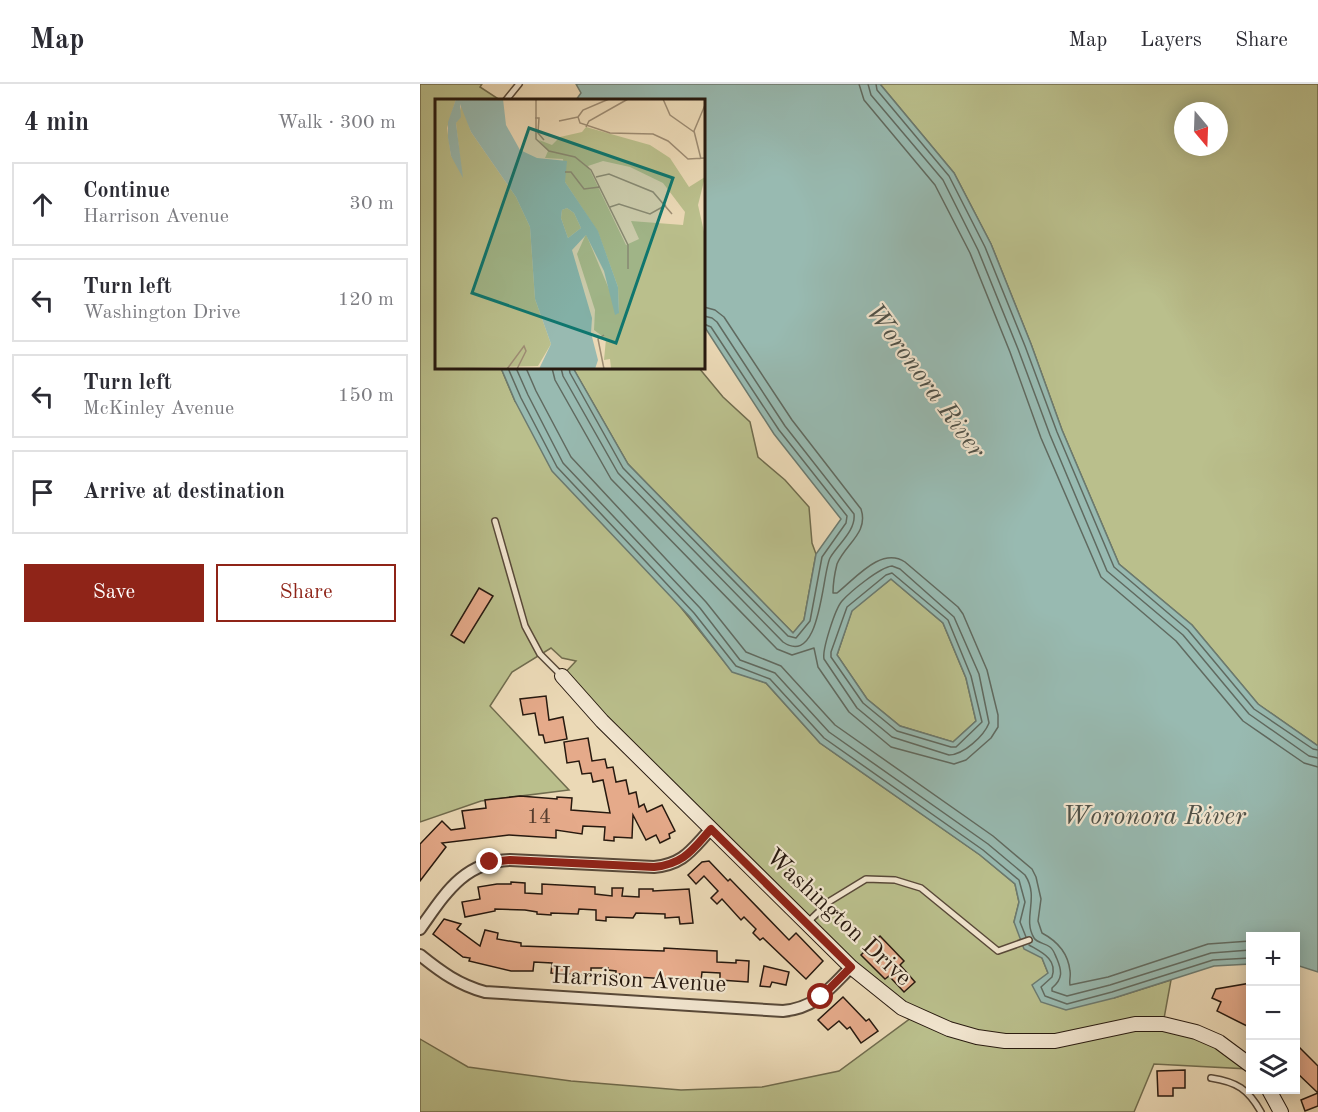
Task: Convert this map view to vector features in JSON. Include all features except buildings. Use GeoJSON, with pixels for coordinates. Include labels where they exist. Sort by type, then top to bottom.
{"type":"FeatureCollection","features":[{"type":"Feature","properties":{"kind":"street","name":"Washington Drive"},"geometry":{"type":"LineString","coordinates":[[562,676],[602,722],[851,967],[889,999],[915,1015],[949,1029],[977,1036],[1028,1042],[1055,1041],[1135,1024],[1163,1024],[1196,1032],[1219,1042],[1246,1061]]}},
{"type":"Feature","properties":{"kind":"street"},"geometry":{"type":"LineString","coordinates":[[420,929],[460,878],[469,871],[490,862],[510,860],[669,866],[681,860],[711,829]]}},
{"type":"Feature","properties":{"kind":"street","name":"Harrison Avenue"},"geometry":{"type":"LineString","coordinates":[[420,955],[452,980],[486,992],[783,1011],[798,1010],[811,1004],[851,967]]}},
{"type":"Feature","properties":{"kind":"street"},"geometry":{"type":"LineString","coordinates":[[1272,1094],[1281,1112]]}},
{"type":"Feature","properties":{"kind":"lane"},"geometry":{"type":"LineString","coordinates":[[507,99],[519,84]]}},
{"type":"Feature","properties":{"kind":"lane"},"geometry":{"type":"LineString","coordinates":[[495,521],[525,626],[540,654],[562,676]]}},
{"type":"Feature","properties":{"kind":"lane"},"geometry":{"type":"LineString","coordinates":[[807,923],[830,902],[866,879],[895,880],[921,888],[998,951],[1029,940]]}},
{"type":"Feature","properties":{"kind":"lane"},"geometry":{"type":"LineString","coordinates":[[1211,1078],[1228,1081],[1243,1088],[1261,1112]]}},
{"type":"Feature","properties":{"kind":"green space"},"geometry":{"type":"Polygon","coordinates":[[[420,84],[482,84],[480,87],[498,99],[435,99],[435,369],[501,369],[515,401],[732,671],[766,683],[820,743],[980,855],[1015,884],[1019,902],[1014,922],[1042,958],[1048,973],[1114,998],[1171,980],[1163,1024],[1196,1032],[1246,1066],[1246,1069],[1154,1064],[1134,1112],[420,1112],[420,1039],[468,1067],[571,1081],[681,1090],[762,1087],[839,1071],[915,1015],[902,1008],[562,676],[576,661],[562,658],[551,648],[512,672],[490,706],[569,790],[481,801],[420,822],[420,84]]]}},
{"type":"Feature","properties":{"kind":"green space"},"geometry":{"type":"Polygon","coordinates":[[[880,84],[1318,84],[1318,746],[1258,704],[1192,625],[1119,564],[1062,430],[991,244],[954,173],[880,84]]]}},
{"type":"Feature","properties":{"kind":"green space"},"geometry":{"type":"Polygon","coordinates":[[[574,369],[700,369],[723,397],[750,422],[758,457],[785,480],[809,507],[812,543],[816,554],[804,620],[793,633],[628,464],[574,369]]]}},
{"type":"Feature","properties":{"kind":"green space"},"geometry":{"type":"Polygon","coordinates":[[[891,579],[943,623],[966,678],[976,721],[953,742],[900,726],[867,699],[837,655],[852,610],[891,579]]]}},
{"type":"Feature","properties":{"kind":"water","name":"Woronora River"},"geometry":{"type":"Polygon","coordinates":[[[576,84],[880,84],[954,173],[991,244],[1062,430],[1119,564],[1192,625],[1258,704],[1318,746],[1318,972],[1300,966],[1300,932],[1246,932],[1246,964],[1214,966],[1114,998],[1066,1010],[1041,1002],[1032,985],[1048,973],[1042,958],[1024,949],[1014,922],[1019,902],[1015,884],[980,855],[820,743],[766,683],[732,672],[690,617],[552,471],[515,401],[501,369],[574,369],[628,464],[793,633],[804,620],[816,554],[841,519],[774,434],[705,328],[705,99],[577,99],[581,93],[576,84]],[[891,579],[852,611],[837,655],[867,699],[900,726],[953,742],[976,721],[966,678],[943,623],[891,579]]]}},
{"type":"Feature","properties":{"kind":"route"},"geometry":{"type":"LineString","coordinates":[[490,862],[510,860],[669,866],[681,860],[711,829],[851,967],[821,997]]}}]}
